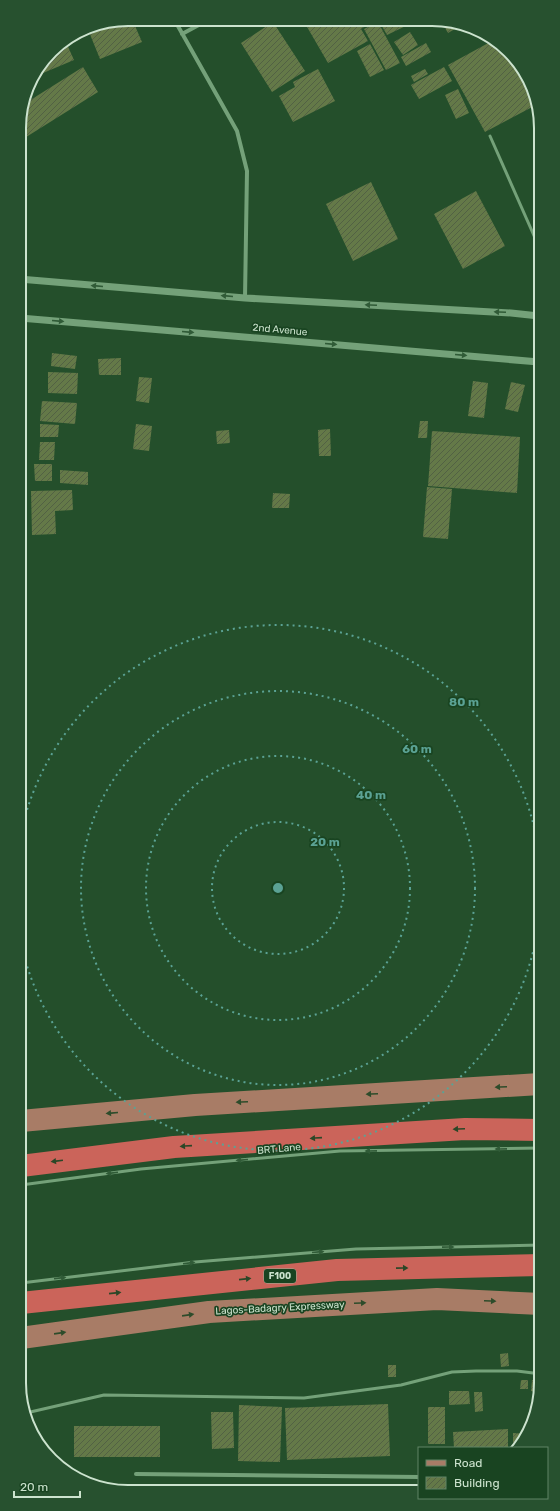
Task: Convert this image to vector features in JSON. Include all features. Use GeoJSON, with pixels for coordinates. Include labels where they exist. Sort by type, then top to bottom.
{"type":"FeatureCollection","features":[{"type":"Feature","properties":{"kind":"highway"},"geometry":{"type":"LineString","coordinates":[[26,1165],[174,1147],[465,1129],[534,1130]]}},
{"type":"Feature","properties":{"kind":"highway","name":"F100"},"geometry":{"type":"LineString","coordinates":[[26,1302],[337,1270],[534,1265]]}},
{"type":"Feature","properties":{"kind":"main road"},"geometry":{"type":"LineString","coordinates":[[26,1122],[195,1105],[534,1084]]}},
{"type":"Feature","properties":{"kind":"main road","name":"Lagos-Badagry Expressway"},"geometry":{"type":"LineString","coordinates":[[26,1337],[209,1312],[437,1298],[534,1304]]}},
{"type":"Feature","properties":{"kind":"street"},"geometry":{"type":"LineString","coordinates":[[178,26],[237,132],[247,171],[245,298]]}},
{"type":"Feature","properties":{"kind":"street"},"geometry":{"type":"LineString","coordinates":[[182,34],[197,26]]}},
{"type":"Feature","properties":{"kind":"street"},"geometry":{"type":"LineString","coordinates":[[26,280],[245,298],[503,312],[534,315]]}},
{"type":"Feature","properties":{"kind":"street","name":"2nd Avenue"},"geometry":{"type":"LineString","coordinates":[[26,319],[534,362]]}},
{"type":"Feature","properties":{"kind":"street"},"geometry":{"type":"LineString","coordinates":[[136,1474],[418,1477]]}},
{"type":"Feature","properties":{"kind":"lane"},"geometry":{"type":"LineString","coordinates":[[490,136],[534,236]]}},
{"type":"Feature","properties":{"kind":"lane","name":"BRT Lane"},"geometry":{"type":"LineString","coordinates":[[26,1184],[141,1169],[340,1151],[534,1148]]}},
{"type":"Feature","properties":{"kind":"lane"},"geometry":{"type":"LineString","coordinates":[[26,1282],[195,1262],[356,1249],[534,1246]]}},
{"type":"Feature","properties":{"kind":"lane"},"geometry":{"type":"LineString","coordinates":[[30,1413],[104,1395],[304,1398],[401,1385],[452,1372],[476,1370],[517,1371],[534,1373]]}},
{"type":"Feature","properties":{"kind":"building"},"geometry":{"type":"Polygon","coordinates":[[[135,26],[142,42],[100,59],[90,34],[101,29],[135,26]]]}},
{"type":"Feature","properties":{"kind":"building"},"geometry":{"type":"Polygon","coordinates":[[[267,26],[276,26],[305,71],[272,92],[241,43],[267,26]]]}},
{"type":"Feature","properties":{"kind":"building"},"geometry":{"type":"Polygon","coordinates":[[[306,26],[366,26],[361,29],[368,41],[328,63],[306,26]]]}},
{"type":"Feature","properties":{"kind":"building"},"geometry":{"type":"Polygon","coordinates":[[[370,26],[380,26],[400,63],[386,70],[364,29],[370,26]]]}},
{"type":"Feature","properties":{"kind":"building"},"geometry":{"type":"Polygon","coordinates":[[[382,26],[406,26],[387,35],[382,26]]]}},
{"type":"Feature","properties":{"kind":"building"},"geometry":{"type":"Polygon","coordinates":[[[444,27],[455,29],[448,33],[444,27]]]}},
{"type":"Feature","properties":{"kind":"building"},"geometry":{"type":"Polygon","coordinates":[[[410,32],[418,45],[403,55],[394,42],[410,32]]]}},
{"type":"Feature","properties":{"kind":"building"},"geometry":{"type":"Polygon","coordinates":[[[426,43],[431,52],[406,66],[401,57],[426,43]]]}},
{"type":"Feature","properties":{"kind":"building"},"geometry":{"type":"Polygon","coordinates":[[[488,43],[504,56],[517,71],[529,95],[532,107],[485,132],[448,65],[488,43]]]}},
{"type":"Feature","properties":{"kind":"building"},"geometry":{"type":"Polygon","coordinates":[[[370,44],[384,70],[370,77],[357,51],[370,44]]]}},
{"type":"Feature","properties":{"kind":"building"},"geometry":{"type":"Polygon","coordinates":[[[68,46],[74,60],[42,73],[56,56],[68,46]]]}},
{"type":"Feature","properties":{"kind":"building"},"geometry":{"type":"Polygon","coordinates":[[[83,67],[98,92],[26,137],[26,121],[29,101],[83,67]]]}},
{"type":"Feature","properties":{"kind":"building"},"geometry":{"type":"Polygon","coordinates":[[[444,67],[452,81],[419,99],[411,85],[444,67]]]}},
{"type":"Feature","properties":{"kind":"building"},"geometry":{"type":"Polygon","coordinates":[[[318,69],[335,101],[293,122],[279,96],[295,87],[293,82],[318,69]]]}},
{"type":"Feature","properties":{"kind":"building"},"geometry":{"type":"Polygon","coordinates":[[[425,69],[428,74],[414,82],[411,76],[425,69]]]}},
{"type":"Feature","properties":{"kind":"building"},"geometry":{"type":"Polygon","coordinates":[[[458,89],[469,113],[456,119],[445,95],[458,89]]]}},
{"type":"Feature","properties":{"kind":"building"},"geometry":{"type":"Polygon","coordinates":[[[371,182],[398,239],[353,261],[326,204],[371,182]]]}},
{"type":"Feature","properties":{"kind":"building"},"geometry":{"type":"Polygon","coordinates":[[[476,191],[505,246],[463,269],[434,214],[476,191]]]}},
{"type":"Feature","properties":{"kind":"building"},"geometry":{"type":"Polygon","coordinates":[[[52,353],[77,356],[75,369],[51,366],[52,353]]]}},
{"type":"Feature","properties":{"kind":"building"},"geometry":{"type":"Polygon","coordinates":[[[121,358],[121,375],[99,375],[98,359],[121,358]]]}},
{"type":"Feature","properties":{"kind":"building"},"geometry":{"type":"Polygon","coordinates":[[[48,372],[78,373],[77,394],[48,393],[48,372]]]}},
{"type":"Feature","properties":{"kind":"building"},"geometry":{"type":"Polygon","coordinates":[[[139,377],[152,378],[149,403],[136,401],[139,377]]]}},
{"type":"Feature","properties":{"kind":"building"},"geometry":{"type":"Polygon","coordinates":[[[473,381],[488,383],[484,418],[468,416],[473,381]]]}},
{"type":"Feature","properties":{"kind":"building"},"geometry":{"type":"Polygon","coordinates":[[[511,382],[525,385],[518,412],[505,409],[511,382]]]}},
{"type":"Feature","properties":{"kind":"building"},"geometry":{"type":"Polygon","coordinates":[[[42,401],[77,403],[75,424],[40,421],[42,401]]]}},
{"type":"Feature","properties":{"kind":"building"},"geometry":{"type":"Polygon","coordinates":[[[420,421],[428,421],[427,438],[418,438],[420,421]]]}},
{"type":"Feature","properties":{"kind":"building"},"geometry":{"type":"Polygon","coordinates":[[[40,424],[59,425],[58,437],[40,437],[40,424]]]}},
{"type":"Feature","properties":{"kind":"building"},"geometry":{"type":"Polygon","coordinates":[[[136,424],[152,426],[149,451],[133,449],[136,424]]]}},
{"type":"Feature","properties":{"kind":"building"},"geometry":{"type":"Polygon","coordinates":[[[330,429],[331,456],[319,456],[318,430],[330,429]]]}},
{"type":"Feature","properties":{"kind":"building"},"geometry":{"type":"Polygon","coordinates":[[[229,430],[230,443],[217,444],[216,431],[229,430]]]}},
{"type":"Feature","properties":{"kind":"building"},"geometry":{"type":"Polygon","coordinates":[[[432,431],[520,437],[517,493],[428,486],[432,431]]]}},
{"type":"Feature","properties":{"kind":"building"},"geometry":{"type":"Polygon","coordinates":[[[40,442],[55,442],[54,460],[39,460],[40,442]]]}},
{"type":"Feature","properties":{"kind":"building"},"geometry":{"type":"Polygon","coordinates":[[[34,464],[52,464],[52,481],[35,481],[34,464]]]}},
{"type":"Feature","properties":{"kind":"building"},"geometry":{"type":"Polygon","coordinates":[[[60,470],[88,472],[88,485],[60,483],[60,470]]]}},
{"type":"Feature","properties":{"kind":"building"},"geometry":{"type":"Polygon","coordinates":[[[427,487],[452,489],[448,539],[423,537],[427,487]]]}},
{"type":"Feature","properties":{"kind":"building"},"geometry":{"type":"Polygon","coordinates":[[[72,490],[73,510],[55,511],[56,534],[32,535],[31,491],[72,490]]]}},
{"type":"Feature","properties":{"kind":"building"},"geometry":{"type":"Polygon","coordinates":[[[273,493],[290,494],[289,508],[272,508],[273,493]]]}},
{"type":"Feature","properties":{"kind":"building"},"geometry":{"type":"Polygon","coordinates":[[[508,1353],[509,1366],[501,1367],[500,1354],[508,1353]]]}},
{"type":"Feature","properties":{"kind":"building"},"geometry":{"type":"Polygon","coordinates":[[[388,1365],[396,1365],[396,1377],[388,1377],[388,1365]]]}},
{"type":"Feature","properties":{"kind":"building"},"geometry":{"type":"Polygon","coordinates":[[[521,1380],[528,1380],[528,1389],[520,1389],[521,1380]]]}},
{"type":"Feature","properties":{"kind":"building"},"geometry":{"type":"Polygon","coordinates":[[[532,1380],[534,1380],[534,1391],[531,1391],[532,1380]]]}},
{"type":"Feature","properties":{"kind":"building"},"geometry":{"type":"Polygon","coordinates":[[[449,1391],[469,1391],[470,1404],[449,1405],[449,1391]]]}},
{"type":"Feature","properties":{"kind":"building"},"geometry":{"type":"Polygon","coordinates":[[[474,1392],[482,1392],[483,1411],[475,1412],[474,1392]]]}},
{"type":"Feature","properties":{"kind":"building"},"geometry":{"type":"Polygon","coordinates":[[[388,1404],[390,1456],[287,1460],[285,1408],[388,1404]]]}},
{"type":"Feature","properties":{"kind":"building"},"geometry":{"type":"Polygon","coordinates":[[[239,1405],[282,1407],[280,1462],[238,1461],[239,1405]]]}},
{"type":"Feature","properties":{"kind":"building"},"geometry":{"type":"Polygon","coordinates":[[[428,1407],[445,1407],[445,1444],[428,1444],[428,1407]]]}},
{"type":"Feature","properties":{"kind":"building"},"geometry":{"type":"Polygon","coordinates":[[[211,1412],[233,1412],[234,1448],[212,1449],[211,1412]]]}},
{"type":"Feature","properties":{"kind":"building"},"geometry":{"type":"Polygon","coordinates":[[[74,1426],[160,1426],[160,1457],[74,1457],[74,1426]]]}},
{"type":"Feature","properties":{"kind":"building"},"geometry":{"type":"Polygon","coordinates":[[[508,1429],[508,1447],[454,1447],[453,1432],[508,1429]]]}},
{"type":"Feature","properties":{"kind":"building"},"geometry":{"type":"Polygon","coordinates":[[[513,1433],[521,1434],[517,1440],[513,1445],[513,1433]]]}}]}
